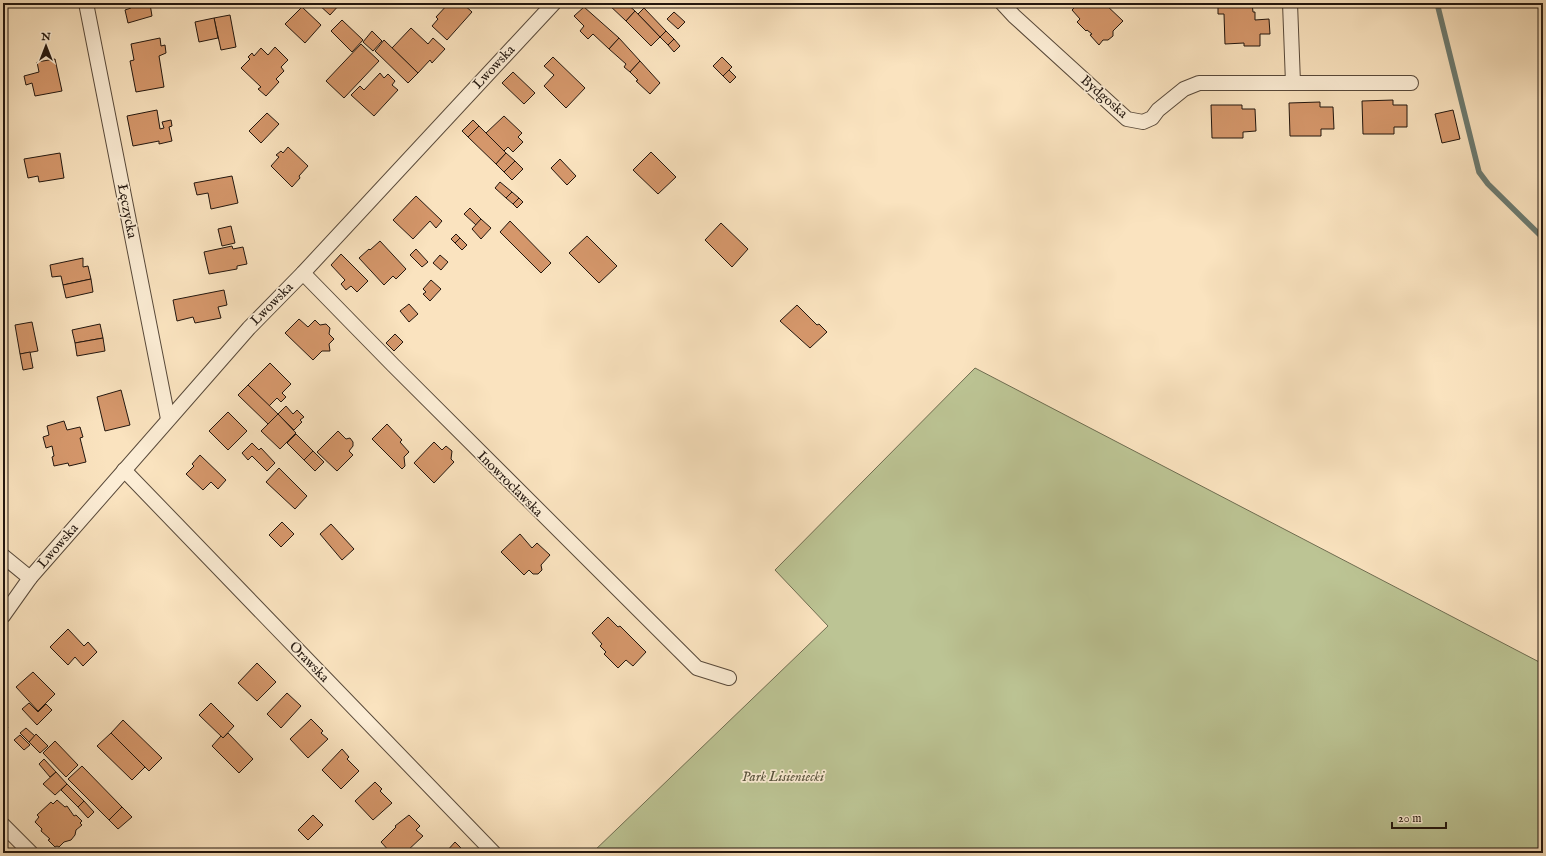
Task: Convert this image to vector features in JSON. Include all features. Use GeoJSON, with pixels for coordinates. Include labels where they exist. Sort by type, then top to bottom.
{"type":"FeatureCollection","features":[{"type":"Feature","properties":{"kind":"street","name":"Łęczycka"},"geometry":{"type":"LineString","coordinates":[[86,3],[168,419]]}},
{"type":"Feature","properties":{"kind":"street","name":"Lwowska"},"geometry":{"type":"LineString","coordinates":[[3,616],[30,578],[249,328],[303,273],[554,3]]}},
{"type":"Feature","properties":{"kind":"street","name":"Bydgoska"},"geometry":{"type":"LineString","coordinates":[[1002,3],[1014,16],[1127,119],[1142,122],[1152,118],[1158,110],[1184,90],[1199,83],[1411,83]]}},
{"type":"Feature","properties":{"kind":"street"},"geometry":{"type":"LineString","coordinates":[[1290,3],[1293,83]]}},
{"type":"Feature","properties":{"kind":"street","name":"Inowrocławska"},"geometry":{"type":"LineString","coordinates":[[303,273],[398,371],[697,668],[729,678]]}},
{"type":"Feature","properties":{"kind":"street","name":"Orawska"},"geometry":{"type":"LineString","coordinates":[[124,470],[494,853]]}},
{"type":"Feature","properties":{"kind":"street"},"geometry":{"type":"LineString","coordinates":[[3,556],[30,578]]}},
{"type":"Feature","properties":{"kind":"street"},"geometry":{"type":"LineString","coordinates":[[3,825],[31,853]]}},
{"type":"Feature","properties":{"kind":"green space","name":"Park Lisieniecki"},"geometry":{"type":"Polygon","coordinates":[[[975,368],[1543,664],[1543,853],[592,853],[828,626],[775,570],[975,368]]]}},
{"type":"Feature","properties":{"kind":"building"},"geometry":{"type":"Polygon","coordinates":[[[130,3],[153,3],[150,4],[152,16],[128,23],[125,10],[131,8],[130,3]]]}},
{"type":"Feature","properties":{"kind":"building"},"geometry":{"type":"Polygon","coordinates":[[[317,3],[341,3],[330,15],[317,3]]]}},
{"type":"Feature","properties":{"kind":"building"},"geometry":{"type":"Polygon","coordinates":[[[449,3],[462,3],[472,12],[447,40],[432,26],[438,19],[436,17],[449,3]]]}},
{"type":"Feature","properties":{"kind":"building"},"geometry":{"type":"Polygon","coordinates":[[[607,3],[626,3],[635,11],[626,21],[607,3]]]}},
{"type":"Feature","properties":{"kind":"building"},"geometry":{"type":"Polygon","coordinates":[[[1079,3],[1092,3],[1094,5],[1096,3],[1104,3],[1123,21],[1113,31],[1113,36],[1108,40],[1103,40],[1099,45],[1090,35],[1092,34],[1087,30],[1086,31],[1077,22],[1080,19],[1072,10],[1079,3]]]}},
{"type":"Feature","properties":{"kind":"building"},"geometry":{"type":"Polygon","coordinates":[[[1252,3],[1253,12],[1255,12],[1255,20],[1269,19],[1270,34],[1260,34],[1260,46],[1244,46],[1244,43],[1225,44],[1224,14],[1218,14],[1218,4],[1252,3]]]}},
{"type":"Feature","properties":{"kind":"building"},"geometry":{"type":"Polygon","coordinates":[[[302,7],[321,25],[305,43],[285,24],[302,7]]]}},
{"type":"Feature","properties":{"kind":"building"},"geometry":{"type":"Polygon","coordinates":[[[584,7],[619,38],[609,49],[593,34],[588,39],[580,31],[584,26],[574,16],[584,7]]]}},
{"type":"Feature","properties":{"kind":"building"},"geometry":{"type":"Polygon","coordinates":[[[644,8],[666,31],[660,37],[638,14],[644,8]]]}},
{"type":"Feature","properties":{"kind":"building"},"geometry":{"type":"Polygon","coordinates":[[[635,11],[660,37],[651,46],[626,21],[635,11]]]}},
{"type":"Feature","properties":{"kind":"building"},"geometry":{"type":"Polygon","coordinates":[[[674,12],[685,22],[678,29],[667,19],[674,12]]]}},
{"type":"Feature","properties":{"kind":"building"},"geometry":{"type":"Polygon","coordinates":[[[230,15],[236,47],[221,50],[214,18],[230,15]]]}},
{"type":"Feature","properties":{"kind":"building"},"geometry":{"type":"Polygon","coordinates":[[[214,18],[218,38],[199,42],[195,22],[214,18]]]}},
{"type":"Feature","properties":{"kind":"building"},"geometry":{"type":"Polygon","coordinates":[[[342,20],[363,40],[352,52],[331,31],[342,20]]]}},
{"type":"Feature","properties":{"kind":"building"},"geometry":{"type":"Polygon","coordinates":[[[411,28],[428,44],[433,38],[445,49],[432,63],[430,60],[418,73],[392,48],[411,28]]]}},
{"type":"Feature","properties":{"kind":"building"},"geometry":{"type":"Polygon","coordinates":[[[372,31],[382,41],[373,51],[363,42],[372,31]]]}},
{"type":"Feature","properties":{"kind":"building"},"geometry":{"type":"Polygon","coordinates":[[[666,31],[674,39],[668,45],[660,37],[666,31]]]}},
{"type":"Feature","properties":{"kind":"building"},"geometry":{"type":"Polygon","coordinates":[[[160,38],[161,46],[165,45],[166,53],[159,56],[164,87],[136,92],[130,61],[134,60],[131,44],[160,38]]]}},
{"type":"Feature","properties":{"kind":"building"},"geometry":{"type":"Polygon","coordinates":[[[619,38],[640,61],[630,72],[624,67],[626,64],[609,49],[619,38]]]}},
{"type":"Feature","properties":{"kind":"building"},"geometry":{"type":"Polygon","coordinates":[[[674,39],[680,46],[674,52],[668,45],[674,39]]]}},
{"type":"Feature","properties":{"kind":"building"},"geometry":{"type":"Polygon","coordinates":[[[384,40],[418,73],[408,83],[375,51],[384,40]]]}},
{"type":"Feature","properties":{"kind":"building"},"geometry":{"type":"Polygon","coordinates":[[[361,44],[379,61],[344,98],[326,81],[361,44]]]}},
{"type":"Feature","properties":{"kind":"building"},"geometry":{"type":"Polygon","coordinates":[[[275,47],[288,60],[281,67],[284,71],[276,79],[279,82],[266,96],[258,89],[261,87],[241,68],[250,59],[248,57],[252,53],[254,56],[261,48],[268,55],[275,47]]]}},
{"type":"Feature","properties":{"kind":"building"},"geometry":{"type":"Polygon","coordinates":[[[553,57],[585,88],[566,108],[544,86],[554,75],[544,66],[553,57]]]}},
{"type":"Feature","properties":{"kind":"building"},"geometry":{"type":"Polygon","coordinates":[[[722,57],[732,67],[723,76],[713,66],[722,57]]]}},
{"type":"Feature","properties":{"kind":"building"},"geometry":{"type":"Polygon","coordinates":[[[55,59],[62,91],[35,96],[32,83],[26,85],[24,76],[39,72],[37,62],[55,59]]]}},
{"type":"Feature","properties":{"kind":"building"},"geometry":{"type":"Polygon","coordinates":[[[640,61],[660,83],[650,94],[636,81],[638,80],[630,72],[640,61]]]}},
{"type":"Feature","properties":{"kind":"building"},"geometry":{"type":"Polygon","coordinates":[[[729,70],[736,77],[730,83],[723,76],[729,70]]]}},
{"type":"Feature","properties":{"kind":"building"},"geometry":{"type":"Polygon","coordinates":[[[513,72],[535,93],[524,104],[502,83],[513,72]]]}},
{"type":"Feature","properties":{"kind":"building"},"geometry":{"type":"Polygon","coordinates":[[[380,73],[384,78],[388,74],[395,81],[392,85],[398,90],[374,116],[351,95],[360,86],[364,90],[380,73]]]}},
{"type":"Feature","properties":{"kind":"building"},"geometry":{"type":"Polygon","coordinates":[[[1393,100],[1393,105],[1407,105],[1407,127],[1394,127],[1394,134],[1363,134],[1362,101],[1393,100]]]}},
{"type":"Feature","properties":{"kind":"building"},"geometry":{"type":"Polygon","coordinates":[[[1320,102],[1320,107],[1333,107],[1334,129],[1321,129],[1321,136],[1290,136],[1289,103],[1320,102]]]}},
{"type":"Feature","properties":{"kind":"building"},"geometry":{"type":"Polygon","coordinates":[[[1211,105],[1242,105],[1242,109],[1255,109],[1256,131],[1243,132],[1243,138],[1212,138],[1211,105]]]}},
{"type":"Feature","properties":{"kind":"building"},"geometry":{"type":"Polygon","coordinates":[[[157,110],[160,129],[164,128],[162,122],[171,120],[172,126],[169,127],[172,141],[159,144],[159,141],[133,146],[127,116],[157,110]]]}},
{"type":"Feature","properties":{"kind":"building"},"geometry":{"type":"Polygon","coordinates":[[[1453,110],[1460,139],[1442,143],[1435,114],[1453,110]]]}},
{"type":"Feature","properties":{"kind":"building"},"geometry":{"type":"Polygon","coordinates":[[[267,113],[279,124],[261,143],[249,131],[267,113]]]}},
{"type":"Feature","properties":{"kind":"building"},"geometry":{"type":"Polygon","coordinates":[[[504,116],[522,133],[518,137],[523,142],[513,152],[508,147],[504,151],[486,133],[504,116]]]}},
{"type":"Feature","properties":{"kind":"building"},"geometry":{"type":"Polygon","coordinates":[[[473,120],[479,126],[468,137],[462,131],[473,120]]]}},
{"type":"Feature","properties":{"kind":"building"},"geometry":{"type":"Polygon","coordinates":[[[479,126],[506,153],[496,164],[468,137],[479,126]]]}},
{"type":"Feature","properties":{"kind":"building"},"geometry":{"type":"Polygon","coordinates":[[[288,147],[308,166],[292,187],[271,166],[279,157],[276,155],[281,151],[283,153],[288,147]]]}},
{"type":"Feature","properties":{"kind":"building"},"geometry":{"type":"Polygon","coordinates":[[[651,152],[676,177],[658,194],[633,170],[651,152]]]}},
{"type":"Feature","properties":{"kind":"building"},"geometry":{"type":"Polygon","coordinates":[[[60,153],[64,178],[39,182],[38,176],[28,178],[24,159],[60,153]]]}},
{"type":"Feature","properties":{"kind":"building"},"geometry":{"type":"Polygon","coordinates":[[[506,153],[515,161],[504,172],[496,164],[506,153]]]}},
{"type":"Feature","properties":{"kind":"building"},"geometry":{"type":"Polygon","coordinates":[[[560,159],[576,176],[567,185],[551,168],[560,159]]]}},
{"type":"Feature","properties":{"kind":"building"},"geometry":{"type":"Polygon","coordinates":[[[515,161],[523,169],[512,180],[504,172],[515,161]]]}},
{"type":"Feature","properties":{"kind":"building"},"geometry":{"type":"Polygon","coordinates":[[[3,176],[7,196],[3,197],[3,176]]]}},
{"type":"Feature","properties":{"kind":"building"},"geometry":{"type":"Polygon","coordinates":[[[232,176],[238,203],[211,209],[208,193],[197,195],[194,183],[232,176]]]}},
{"type":"Feature","properties":{"kind":"building"},"geometry":{"type":"Polygon","coordinates":[[[500,182],[512,192],[506,198],[495,188],[500,182]]]}},
{"type":"Feature","properties":{"kind":"building"},"geometry":{"type":"Polygon","coordinates":[[[512,192],[519,198],[513,204],[506,198],[512,192]]]}},
{"type":"Feature","properties":{"kind":"building"},"geometry":{"type":"Polygon","coordinates":[[[416,196],[442,221],[436,228],[430,221],[413,239],[393,220],[416,196]]]}},
{"type":"Feature","properties":{"kind":"building"},"geometry":{"type":"Polygon","coordinates":[[[519,198],[523,202],[517,208],[513,204],[519,198]]]}},
{"type":"Feature","properties":{"kind":"building"},"geometry":{"type":"Polygon","coordinates":[[[470,208],[481,219],[476,225],[464,214],[470,208]]]}},
{"type":"Feature","properties":{"kind":"building"},"geometry":{"type":"Polygon","coordinates":[[[481,219],[491,228],[481,239],[472,229],[481,219]]]}},
{"type":"Feature","properties":{"kind":"building"},"geometry":{"type":"Polygon","coordinates":[[[510,221],[551,263],[541,273],[500,232],[510,221]]]}},
{"type":"Feature","properties":{"kind":"building"},"geometry":{"type":"Polygon","coordinates":[[[721,223],[748,249],[732,267],[705,240],[721,223]]]}},
{"type":"Feature","properties":{"kind":"building"},"geometry":{"type":"Polygon","coordinates":[[[231,226],[235,243],[222,246],[218,229],[231,226]]]}},
{"type":"Feature","properties":{"kind":"building"},"geometry":{"type":"Polygon","coordinates":[[[456,234],[460,238],[455,243],[451,239],[456,234]]]}},
{"type":"Feature","properties":{"kind":"building"},"geometry":{"type":"Polygon","coordinates":[[[587,236],[617,266],[599,283],[569,253],[587,236]]]}},
{"type":"Feature","properties":{"kind":"building"},"geometry":{"type":"Polygon","coordinates":[[[460,238],[467,245],[462,250],[455,243],[460,238]]]}},
{"type":"Feature","properties":{"kind":"building"},"geometry":{"type":"Polygon","coordinates":[[[380,241],[406,269],[396,279],[393,276],[384,285],[359,258],[380,241]]]}},
{"type":"Feature","properties":{"kind":"building"},"geometry":{"type":"Polygon","coordinates":[[[232,246],[233,249],[243,247],[247,264],[237,266],[237,269],[209,274],[204,252],[232,246]]]}},
{"type":"Feature","properties":{"kind":"building"},"geometry":{"type":"Polygon","coordinates":[[[416,249],[428,262],[422,267],[410,255],[416,249]]]}},
{"type":"Feature","properties":{"kind":"building"},"geometry":{"type":"Polygon","coordinates":[[[341,254],[368,281],[357,292],[351,286],[346,290],[341,284],[345,280],[331,265],[341,254]]]}},
{"type":"Feature","properties":{"kind":"building"},"geometry":{"type":"Polygon","coordinates":[[[440,255],[448,262],[441,270],[433,263],[440,255]]]}},
{"type":"Feature","properties":{"kind":"building"},"geometry":{"type":"Polygon","coordinates":[[[83,258],[83,267],[88,266],[91,279],[63,285],[61,276],[52,277],[50,265],[83,258]]]}},
{"type":"Feature","properties":{"kind":"building"},"geometry":{"type":"Polygon","coordinates":[[[91,279],[93,292],[66,298],[63,285],[91,279]]]}},
{"type":"Feature","properties":{"kind":"building"},"geometry":{"type":"Polygon","coordinates":[[[431,280],[441,289],[430,301],[423,294],[426,292],[423,289],[431,280]]]}},
{"type":"Feature","properties":{"kind":"building"},"geometry":{"type":"Polygon","coordinates":[[[224,290],[227,305],[218,307],[221,318],[195,323],[193,317],[177,321],[173,300],[224,290]]]}},
{"type":"Feature","properties":{"kind":"building"},"geometry":{"type":"Polygon","coordinates":[[[409,304],[418,314],[409,322],[400,311],[409,304]]]}},
{"type":"Feature","properties":{"kind":"building"},"geometry":{"type":"Polygon","coordinates":[[[797,305],[817,325],[819,324],[827,332],[810,348],[780,321],[797,305]]]}},
{"type":"Feature","properties":{"kind":"building"},"geometry":{"type":"Polygon","coordinates":[[[299,319],[308,327],[315,320],[320,325],[326,324],[330,328],[329,334],[334,339],[329,344],[330,351],[322,351],[313,360],[285,333],[299,319]]]}},
{"type":"Feature","properties":{"kind":"building"},"geometry":{"type":"Polygon","coordinates":[[[32,322],[38,351],[20,354],[15,325],[32,322]]]}},
{"type":"Feature","properties":{"kind":"building"},"geometry":{"type":"Polygon","coordinates":[[[100,324],[103,338],[75,343],[72,330],[100,324]]]}},
{"type":"Feature","properties":{"kind":"building"},"geometry":{"type":"Polygon","coordinates":[[[395,334],[403,342],[394,351],[386,343],[395,334]]]}},
{"type":"Feature","properties":{"kind":"building"},"geometry":{"type":"Polygon","coordinates":[[[103,338],[105,351],[77,356],[75,343],[103,338]]]}},
{"type":"Feature","properties":{"kind":"building"},"geometry":{"type":"Polygon","coordinates":[[[30,352],[33,368],[23,370],[20,354],[30,352]]]}},
{"type":"Feature","properties":{"kind":"building"},"geometry":{"type":"Polygon","coordinates":[[[270,363],[291,384],[282,393],[286,397],[281,402],[277,398],[269,406],[248,385],[270,363]]]}},
{"type":"Feature","properties":{"kind":"building"},"geometry":{"type":"Polygon","coordinates":[[[248,385],[278,414],[268,424],[238,395],[248,385]]]}},
{"type":"Feature","properties":{"kind":"building"},"geometry":{"type":"Polygon","coordinates":[[[121,390],[130,425],[105,431],[97,397],[121,390]]]}},
{"type":"Feature","properties":{"kind":"building"},"geometry":{"type":"Polygon","coordinates":[[[286,406],[293,414],[297,410],[304,417],[300,420],[302,422],[294,430],[278,414],[286,406]]]}},
{"type":"Feature","properties":{"kind":"building"},"geometry":{"type":"Polygon","coordinates":[[[228,412],[247,431],[228,450],[209,431],[228,412]]]}},
{"type":"Feature","properties":{"kind":"building"},"geometry":{"type":"Polygon","coordinates":[[[278,414],[296,433],[280,449],[261,431],[278,414]]]}},
{"type":"Feature","properties":{"kind":"building"},"geometry":{"type":"Polygon","coordinates":[[[64,421],[67,430],[80,427],[83,437],[80,438],[86,462],[69,466],[68,463],[54,466],[52,446],[46,448],[43,437],[49,435],[47,426],[64,421]]]}},
{"type":"Feature","properties":{"kind":"building"},"geometry":{"type":"Polygon","coordinates":[[[387,424],[402,440],[400,442],[409,452],[404,457],[405,466],[402,469],[372,439],[387,424]]]}},
{"type":"Feature","properties":{"kind":"building"},"geometry":{"type":"Polygon","coordinates":[[[338,431],[346,439],[350,438],[353,442],[353,446],[349,451],[353,455],[337,471],[317,452],[338,431]]]}},
{"type":"Feature","properties":{"kind":"building"},"geometry":{"type":"Polygon","coordinates":[[[296,434],[313,451],[304,460],[287,443],[296,434]]]}},
{"type":"Feature","properties":{"kind":"building"},"geometry":{"type":"Polygon","coordinates":[[[434,442],[442,450],[446,446],[452,451],[451,459],[454,462],[434,483],[414,463],[434,442]]]}},
{"type":"Feature","properties":{"kind":"building"},"geometry":{"type":"Polygon","coordinates":[[[252,443],[259,450],[261,448],[275,463],[267,471],[252,456],[248,460],[242,453],[252,443]]]}},
{"type":"Feature","properties":{"kind":"building"},"geometry":{"type":"Polygon","coordinates":[[[313,451],[324,462],[315,471],[304,460],[313,451]]]}},
{"type":"Feature","properties":{"kind":"building"},"geometry":{"type":"Polygon","coordinates":[[[200,455],[226,480],[218,489],[211,482],[203,490],[186,474],[194,466],[192,464],[200,455]]]}},
{"type":"Feature","properties":{"kind":"building"},"geometry":{"type":"Polygon","coordinates":[[[279,468],[307,496],[295,509],[266,482],[279,468]]]}},
{"type":"Feature","properties":{"kind":"building"},"geometry":{"type":"Polygon","coordinates":[[[282,522],[294,534],[281,547],[269,535],[282,522]]]}},
{"type":"Feature","properties":{"kind":"building"},"geometry":{"type":"Polygon","coordinates":[[[331,524],[354,549],[342,560],[320,534],[331,524]]]}},
{"type":"Feature","properties":{"kind":"building"},"geometry":{"type":"Polygon","coordinates":[[[520,534],[532,548],[537,543],[550,555],[541,565],[542,570],[538,574],[533,574],[529,570],[524,575],[501,552],[520,534]]]}},
{"type":"Feature","properties":{"kind":"building"},"geometry":{"type":"Polygon","coordinates":[[[608,617],[618,627],[620,626],[646,652],[633,666],[626,660],[618,668],[604,654],[606,652],[600,646],[602,644],[592,633],[608,617]]]}},
{"type":"Feature","properties":{"kind":"building"},"geometry":{"type":"Polygon","coordinates":[[[68,629],[84,646],[88,642],[97,652],[83,666],[75,657],[68,665],[50,647],[68,629]]]}},
{"type":"Feature","properties":{"kind":"building"},"geometry":{"type":"Polygon","coordinates":[[[257,663],[276,682],[257,701],[238,683],[257,663]]]}},
{"type":"Feature","properties":{"kind":"building"},"geometry":{"type":"Polygon","coordinates":[[[33,672],[55,694],[38,711],[16,687],[33,672]]]}},
{"type":"Feature","properties":{"kind":"building"},"geometry":{"type":"Polygon","coordinates":[[[287,693],[301,706],[281,728],[267,714],[287,693]]]}},
{"type":"Feature","properties":{"kind":"building"},"geometry":{"type":"Polygon","coordinates":[[[29,703],[38,712],[46,704],[52,710],[37,725],[22,709],[29,703]]]}},
{"type":"Feature","properties":{"kind":"building"},"geometry":{"type":"Polygon","coordinates":[[[211,703],[234,726],[223,738],[199,715],[211,703]]]}},
{"type":"Feature","properties":{"kind":"building"},"geometry":{"type":"Polygon","coordinates":[[[311,719],[323,731],[321,733],[328,739],[308,758],[290,739],[311,719]]]}},
{"type":"Feature","properties":{"kind":"building"},"geometry":{"type":"Polygon","coordinates":[[[123,720],[162,758],[149,771],[111,733],[123,720]]]}},
{"type":"Feature","properties":{"kind":"building"},"geometry":{"type":"Polygon","coordinates":[[[3,723],[8,727],[3,734],[3,723]]]}},
{"type":"Feature","properties":{"kind":"building"},"geometry":{"type":"Polygon","coordinates":[[[26,728],[35,736],[29,742],[20,733],[26,728]]]}},
{"type":"Feature","properties":{"kind":"building"},"geometry":{"type":"Polygon","coordinates":[[[111,733],[145,767],[132,780],[97,746],[111,733]]]}},
{"type":"Feature","properties":{"kind":"building"},"geometry":{"type":"Polygon","coordinates":[[[228,733],[253,759],[239,773],[212,746],[221,736],[223,738],[228,733]]]}},
{"type":"Feature","properties":{"kind":"building"},"geometry":{"type":"Polygon","coordinates":[[[36,734],[48,746],[40,753],[29,742],[36,734]]]}},
{"type":"Feature","properties":{"kind":"building"},"geometry":{"type":"Polygon","coordinates":[[[20,735],[30,745],[24,750],[14,740],[20,735]]]}},
{"type":"Feature","properties":{"kind":"building"},"geometry":{"type":"Polygon","coordinates":[[[55,741],[78,765],[66,777],[43,753],[55,741]]]}},
{"type":"Feature","properties":{"kind":"building"},"geometry":{"type":"Polygon","coordinates":[[[342,749],[349,757],[347,759],[359,771],[341,789],[322,770],[342,749]]]}},
{"type":"Feature","properties":{"kind":"building"},"geometry":{"type":"Polygon","coordinates":[[[44,759],[56,772],[50,777],[39,764],[44,759]]]}},
{"type":"Feature","properties":{"kind":"building"},"geometry":{"type":"Polygon","coordinates":[[[82,766],[122,807],[109,820],[68,779],[82,766]]]}},
{"type":"Feature","properties":{"kind":"building"},"geometry":{"type":"Polygon","coordinates":[[[56,772],[67,784],[55,795],[43,784],[56,772]]]}},
{"type":"Feature","properties":{"kind":"building"},"geometry":{"type":"Polygon","coordinates":[[[375,782],[382,789],[380,791],[392,803],[373,820],[355,801],[375,782]]]}},
{"type":"Feature","properties":{"kind":"building"},"geometry":{"type":"Polygon","coordinates":[[[67,784],[84,801],[78,807],[61,790],[67,784]]]}},
{"type":"Feature","properties":{"kind":"building"},"geometry":{"type":"Polygon","coordinates":[[[57,800],[65,807],[67,806],[74,816],[76,815],[82,821],[80,823],[82,825],[76,830],[75,835],[71,840],[64,842],[59,847],[55,847],[35,822],[39,817],[37,815],[51,802],[53,804],[57,800]]]}},
{"type":"Feature","properties":{"kind":"building"},"geometry":{"type":"Polygon","coordinates":[[[84,801],[94,812],[88,818],[78,807],[84,801]]]}},
{"type":"Feature","properties":{"kind":"building"},"geometry":{"type":"Polygon","coordinates":[[[122,807],[132,817],[118,829],[109,820],[122,807]]]}},
{"type":"Feature","properties":{"kind":"building"},"geometry":{"type":"Polygon","coordinates":[[[313,815],[323,825],[308,840],[298,830],[313,815]]]}},
{"type":"Feature","properties":{"kind":"building"},"geometry":{"type":"Polygon","coordinates":[[[409,815],[420,826],[416,830],[423,836],[405,853],[391,853],[381,842],[396,827],[395,826],[409,815]]]}},
{"type":"Feature","properties":{"kind":"building"},"geometry":{"type":"Polygon","coordinates":[[[455,842],[466,853],[440,853],[444,850],[446,852],[455,842]]]}},
{"type":"Feature","properties":{"kind":"waterway"},"geometry":{"type":"LineString","coordinates":[[1437,3],[1479,172],[1488,184],[1543,238]]}}]}
